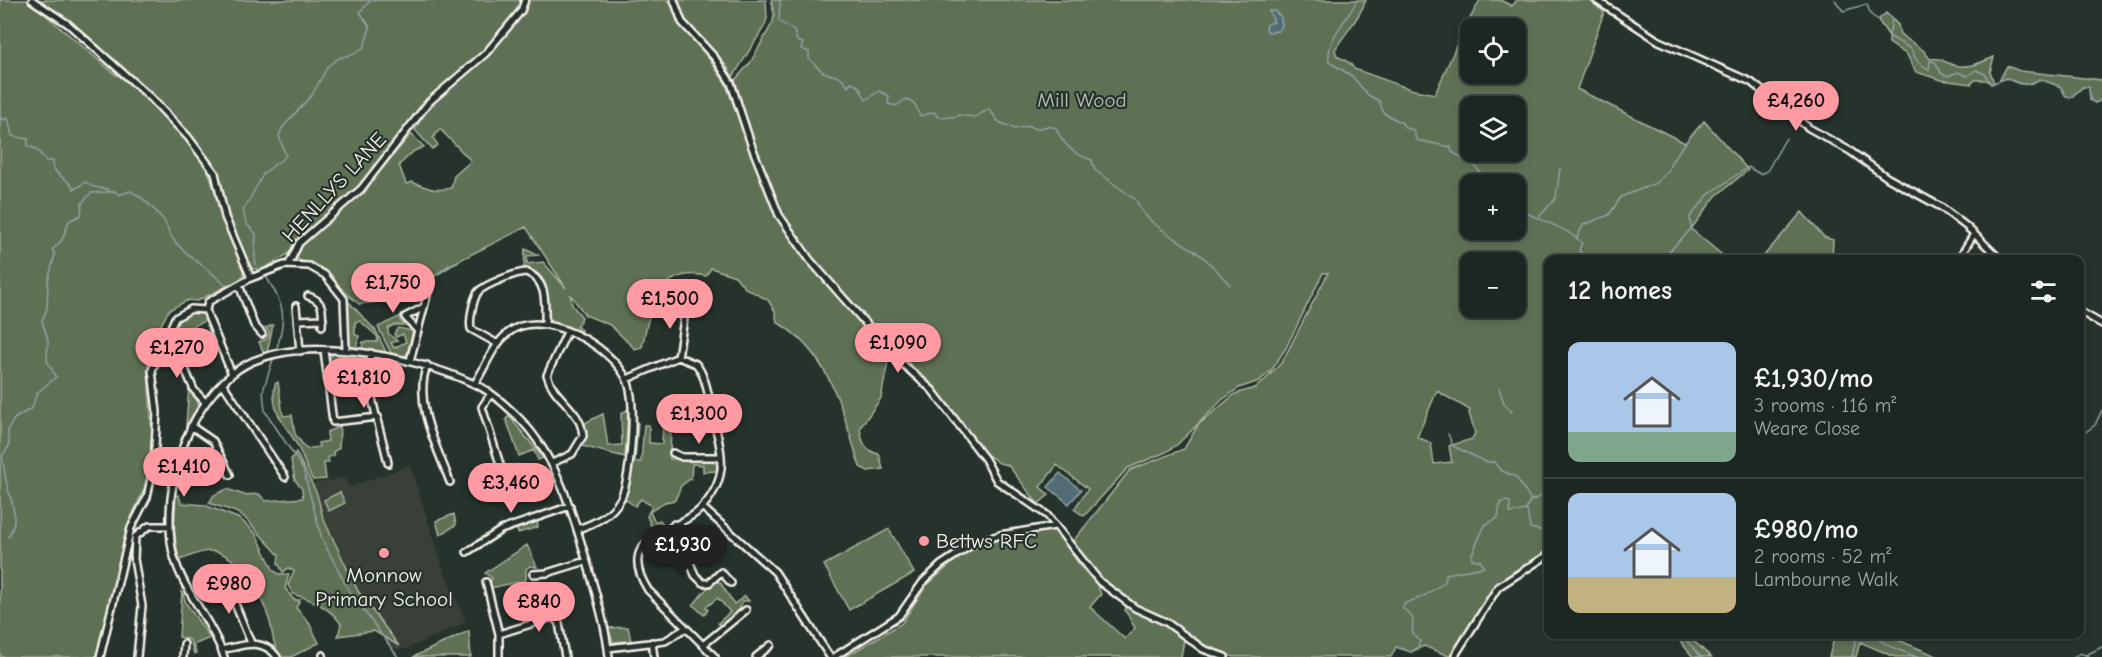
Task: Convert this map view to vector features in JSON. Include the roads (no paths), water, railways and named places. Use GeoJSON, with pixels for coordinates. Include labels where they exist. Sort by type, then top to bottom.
{"type":"FeatureCollection","features":[{"type":"Feature","properties":{"kind":"street"},"geometry":{"type":"LineString","coordinates":[[32,0],[68,24],[150,97],[188,137],[215,173],[225,217],[254,277]]}},
{"type":"Feature","properties":{"kind":"street","name":"HENLLYS LANE"},"geometry":{"type":"LineString","coordinates":[[289,264],[299,243],[361,189],[429,102],[486,52],[521,10],[525,0]]}},
{"type":"Feature","properties":{"kind":"street"},"geometry":{"type":"LineString","coordinates":[[674,0],[682,22],[715,58],[731,83],[752,147],[779,215],[799,245],[896,357],[932,390],[985,459],[997,481],[1039,507],[1087,569],[1105,586],[1135,608],[1166,622],[1203,649],[1225,657]]}},
{"type":"Feature","properties":{"kind":"street"},"geometry":{"type":"LineString","coordinates":[[1596,0],[1659,40],[1751,82],[1809,128],[1850,151],[1888,178],[1924,196],[1974,234],[1996,255]]}},
{"type":"Feature","properties":{"kind":"street"},"geometry":{"type":"LineString","coordinates":[[1961,255],[1974,234]]}},
{"type":"Feature","properties":{"kind":"street"},"geometry":{"type":"LineString","coordinates":[[232,374],[206,310],[212,298],[267,271],[289,264],[317,269],[340,291],[346,311],[346,350]]}},
{"type":"Feature","properties":{"kind":"street"},"geometry":{"type":"LineString","coordinates":[[498,344],[471,329],[471,317],[478,292],[514,274],[526,272],[539,280],[544,291],[546,324]]}},
{"type":"Feature","properties":{"kind":"street"},"geometry":{"type":"LineString","coordinates":[[239,285],[254,325],[262,334]]}},
{"type":"Feature","properties":{"kind":"street"},"geometry":{"type":"LineString","coordinates":[[410,361],[429,288]]}},
{"type":"Feature","properties":{"kind":"street"},"geometry":{"type":"LineString","coordinates":[[308,296],[319,301],[323,309],[322,326]]}},
{"type":"Feature","properties":{"kind":"street"},"geometry":{"type":"LineString","coordinates":[[296,306],[300,351]]}},
{"type":"Feature","properties":{"kind":"street"},"geometry":{"type":"LineString","coordinates":[[678,357],[686,306]]}},
{"type":"Feature","properties":{"kind":"street"},"geometry":{"type":"LineString","coordinates":[[418,331],[405,317],[424,308]]}},
{"type":"Feature","properties":{"kind":"street"},"geometry":{"type":"LineString","coordinates":[[100,657],[131,528],[147,496],[154,465],[157,412],[152,370],[175,318],[191,309],[206,310]]}},
{"type":"Feature","properties":{"kind":"street"},"geometry":{"type":"LineString","coordinates":[[2084,314],[2102,324]]}},
{"type":"Feature","properties":{"kind":"street"},"geometry":{"type":"LineString","coordinates":[[298,320],[322,319]]}},
{"type":"Feature","properties":{"kind":"street"},"geometry":{"type":"LineString","coordinates":[[475,383],[506,334],[521,326],[546,324],[567,332],[610,357],[627,379],[632,398],[633,417],[621,498],[601,519],[577,529]]}},
{"type":"Feature","properties":{"kind":"street"},"geometry":{"type":"LineString","coordinates":[[552,463],[572,454],[583,436],[579,417],[552,388],[547,375],[567,332]]}},
{"type":"Feature","properties":{"kind":"street"},"geometry":{"type":"LineString","coordinates":[[172,339],[194,390],[205,402]]}},
{"type":"Feature","properties":{"kind":"street"},"geometry":{"type":"LineString","coordinates":[[324,350],[333,422],[378,417]]}},
{"type":"Feature","properties":{"kind":"street"},"geometry":{"type":"LineString","coordinates":[[224,657],[176,564],[170,526],[177,473],[191,426],[205,402],[232,374],[279,355],[324,350],[346,350],[427,365],[475,383],[519,418],[552,463],[570,506],[609,657]]}},
{"type":"Feature","properties":{"kind":"street"},"geometry":{"type":"LineString","coordinates":[[371,354],[370,370],[388,463]]}},
{"type":"Feature","properties":{"kind":"street"},"geometry":{"type":"LineString","coordinates":[[627,379],[678,357],[692,361],[700,369],[721,457],[719,481],[702,507],[647,540],[639,556],[638,568],[648,590],[715,657]]}},
{"type":"Feature","properties":{"kind":"street"},"geometry":{"type":"LineString","coordinates":[[427,365],[422,385],[426,415],[450,482]]}},
{"type":"Feature","properties":{"kind":"street"},"geometry":{"type":"LineString","coordinates":[[223,384],[285,477]]}},
{"type":"Feature","properties":{"kind":"street"},"geometry":{"type":"LineString","coordinates":[[490,395],[482,406],[503,474],[518,469]]}},
{"type":"Feature","properties":{"kind":"street"},"geometry":{"type":"LineString","coordinates":[[677,406],[709,403]]}},
{"type":"Feature","properties":{"kind":"street"},"geometry":{"type":"LineString","coordinates":[[191,426],[213,441],[230,475]]}},
{"type":"Feature","properties":{"kind":"street"},"geometry":{"type":"LineString","coordinates":[[673,453],[682,457],[721,457]]}},
{"type":"Feature","properties":{"kind":"street"},"geometry":{"type":"LineString","coordinates":[[467,552],[501,530],[570,506]]}},
{"type":"Feature","properties":{"kind":"street"},"geometry":{"type":"LineString","coordinates":[[702,507],[775,572],[832,657],[899,616],[922,582],[940,565],[976,542],[1000,535],[1055,526]]}},
{"type":"Feature","properties":{"kind":"street"},"geometry":{"type":"LineString","coordinates":[[674,524],[695,575],[703,583],[710,583],[721,572],[731,583]]}},
{"type":"Feature","properties":{"kind":"street"},"geometry":{"type":"LineString","coordinates":[[137,657],[142,606],[134,559],[135,537],[149,526],[170,526]]}},
{"type":"Feature","properties":{"kind":"street"},"geometry":{"type":"LineString","coordinates":[[1454,657],[1498,587],[1544,558]]}},
{"type":"Feature","properties":{"kind":"street"},"geometry":{"type":"LineString","coordinates":[[533,574],[547,573],[586,561]]}},
{"type":"Feature","properties":{"kind":"street"},"geometry":{"type":"LineString","coordinates":[[216,578],[231,594],[251,643]]}},
{"type":"Feature","properties":{"kind":"street"},"geometry":{"type":"LineString","coordinates":[[486,582],[499,634],[499,657]]}},
{"type":"Feature","properties":{"kind":"street"},"geometry":{"type":"LineString","coordinates":[[703,645],[746,610]]}},
{"type":"Feature","properties":{"kind":"street"},"geometry":{"type":"LineString","coordinates":[[499,634],[553,617],[559,623],[565,657]]}},
{"type":"Feature","properties":{"kind":"street"},"geometry":{"type":"LineString","coordinates":[[608,648],[673,639],[686,628]]}},
{"type":"Feature","properties":{"kind":"street"},"geometry":{"type":"LineString","coordinates":[[652,642],[654,657]]}},
{"type":"Feature","properties":{"kind":"street"},"geometry":{"type":"LineString","coordinates":[[222,650],[251,643],[266,647],[277,657]]}},
{"type":"Feature","properties":{"kind":"street"},"geometry":{"type":"LineString","coordinates":[[183,657],[184,644]]}},
{"type":"Feature","properties":{"kind":"street"},"geometry":{"type":"LineString","coordinates":[[756,657],[771,645]]}},
{"type":"Feature","properties":{"kind":"water"},"geometry":{"type":"Polygon","coordinates":[[[1269,11],[1274,11],[1281,17],[1282,26],[1278,31],[1268,32],[1266,28],[1267,24],[1274,22],[1269,11]]]}},
{"type":"Feature","properties":{"kind":"water"},"geometry":{"type":"Polygon","coordinates":[[[1060,473],[1081,490],[1069,504],[1048,487],[1060,473]]]}},
{"type":"Feature","properties":{"kind":"waterway"},"geometry":{"type":"LineString","coordinates":[[261,272],[255,259],[256,234],[246,223],[243,211],[264,173],[286,156],[279,136],[282,128],[312,95],[328,66],[339,58],[354,54],[364,47],[370,27],[360,12],[371,0]]}},
{"type":"Feature","properties":{"kind":"waterway"},"geometry":{"type":"LineString","coordinates":[[780,0],[779,21],[794,31],[797,41],[803,43],[801,49],[809,52],[809,59],[823,72],[842,78],[848,87],[851,82],[859,87],[866,100],[879,91],[889,96],[888,104],[896,106],[906,99],[915,104],[920,116],[934,112],[938,117],[958,115],[975,117],[989,109],[999,122],[1015,129],[1029,126],[1036,129],[1048,126],[1056,128],[1070,148],[1092,160],[1095,170],[1136,200],[1148,218],[1204,258],[1230,285]]}},
{"type":"Feature","properties":{"kind":"waterway"},"geometry":{"type":"LineString","coordinates":[[1357,0],[1334,37],[1329,62],[1352,76],[1368,95],[1379,101],[1384,113],[1402,123],[1405,128],[1414,130],[1416,140],[1451,147],[1452,152],[1475,166],[1481,174]]}},
{"type":"Feature","properties":{"kind":"waterway"},"geometry":{"type":"LineString","coordinates":[[1835,0],[1843,11],[1867,4],[1870,14],[1878,20],[1886,13],[1892,19],[1889,36],[1911,49],[1917,61],[1929,70],[1930,61],[1935,62],[1942,74],[1948,76],[1958,72],[1967,76],[1976,70],[1985,74],[1991,84],[2006,78],[2023,84],[2040,79],[2061,87],[2065,95],[2070,98],[2083,87],[2089,87],[2090,100],[2095,103],[2102,100]]}},
{"type":"Feature","properties":{"kind":"waterway"},"geometry":{"type":"LineString","coordinates":[[0,117],[3,120],[8,118],[12,136],[28,139],[28,146],[36,149],[46,161],[53,161],[57,173],[74,189],[86,182],[93,187],[107,189],[108,192],[115,191],[119,195],[130,191],[139,196],[164,220],[171,237],[178,245],[226,286]]}},
{"type":"Feature","properties":{"kind":"waterway"},"geometry":{"type":"LineString","coordinates":[[1577,238],[1583,225],[1609,215],[1621,197],[1656,183],[1668,171],[1671,162],[1692,134]]}},
{"type":"Feature","properties":{"kind":"waterway"},"geometry":{"type":"LineString","coordinates":[[1666,255],[1691,229],[1690,217],[1709,194],[1748,167],[1760,174],[1767,171],[1786,138]]}},
{"type":"Feature","properties":{"kind":"waterway"},"geometry":{"type":"LineString","coordinates":[[1539,217],[1556,198],[1560,168]]}},
{"type":"Feature","properties":{"kind":"waterway"},"geometry":{"type":"LineString","coordinates":[[8,537],[14,523],[2,456],[9,446],[8,430],[14,419],[32,408],[37,393],[56,377],[47,361],[48,340],[42,321],[47,308],[48,281],[55,254],[52,250],[62,240],[69,221],[81,215],[82,203],[91,193],[108,192]]}},
{"type":"Feature","properties":{"kind":"waterway"},"geometry":{"type":"LineString","coordinates":[[1526,212],[1576,237],[1582,243],[1579,250],[1582,255]]}},
{"type":"Feature","properties":{"kind":"waterway"},"geometry":{"type":"LineString","coordinates":[[359,304],[376,302],[406,286],[433,277],[461,260]]}},
{"type":"Feature","properties":{"kind":"waterway"},"geometry":{"type":"LineString","coordinates":[[265,275],[277,295],[282,312],[282,329],[276,351]]}},
{"type":"Feature","properties":{"kind":"waterway"},"geometry":{"type":"LineString","coordinates":[[274,356],[263,391],[265,411],[303,469],[322,539],[348,589],[398,657]]}},
{"type":"Feature","properties":{"kind":"waterway"},"geometry":{"type":"LineString","coordinates":[[1499,388],[1504,403],[1512,412]]}},
{"type":"Feature","properties":{"kind":"waterway"},"geometry":{"type":"LineString","coordinates":[[2084,433],[2095,425],[2102,410]]}},
{"type":"Feature","properties":{"kind":"waterway"},"geometry":{"type":"LineString","coordinates":[[1448,434],[1453,446],[1486,462],[1494,462],[1500,470],[1516,477],[1531,500]]}},
{"type":"Feature","properties":{"kind":"waterway"},"geometry":{"type":"LineString","coordinates":[[1391,657],[1396,647],[1411,652],[1418,647],[1420,641],[1413,634],[1413,621],[1403,609],[1404,604],[1426,595],[1445,582],[1446,574],[1484,567],[1481,561],[1472,559],[1472,554],[1485,525],[1498,518],[1500,503],[1510,502],[1510,513],[1526,510],[1529,502],[1544,494]]}},
{"type":"Feature","properties":{"kind":"waterway"},"geometry":{"type":"LineString","coordinates":[[1527,510],[1530,528],[1544,531]]}},
{"type":"Feature","properties":{"kind":"waterway"},"geometry":{"type":"LineString","coordinates":[[1685,639],[1701,657]]}},
{"type":"Feature","properties":{"kind":"waterway"},"geometry":{"type":"LineString","coordinates":[[1852,657],[1856,639]]}},
{"type":"Feature","properties":{"kind":"waterway"},"geometry":{"type":"LineString","coordinates":[[1878,639],[1889,646],[1917,657]]}},
{"type":"Feature","properties":{"kind":"waterway"},"geometry":{"type":"LineString","coordinates":[[2086,655],[2102,647]]}},
{"type":"Feature","properties":{"kind":"waterway"},"geometry":{"type":"LineString","coordinates":[[2074,657],[2080,653],[2090,657]]}},
{"type":"Feature","properties":{"kind":"place","name":"Bettws RFC"},"geometry":{"type":"Point","coordinates":[924,541]}},
{"type":"Feature","properties":{"kind":"place","name":"Monnow Primary School"},"geometry":{"type":"Point","coordinates":[384,553]}},
{"type":"Feature","properties":{"kind":"park label","name":"Mill Wood"},"geometry":{"type":"Point","coordinates":[1082,100]}}]}
